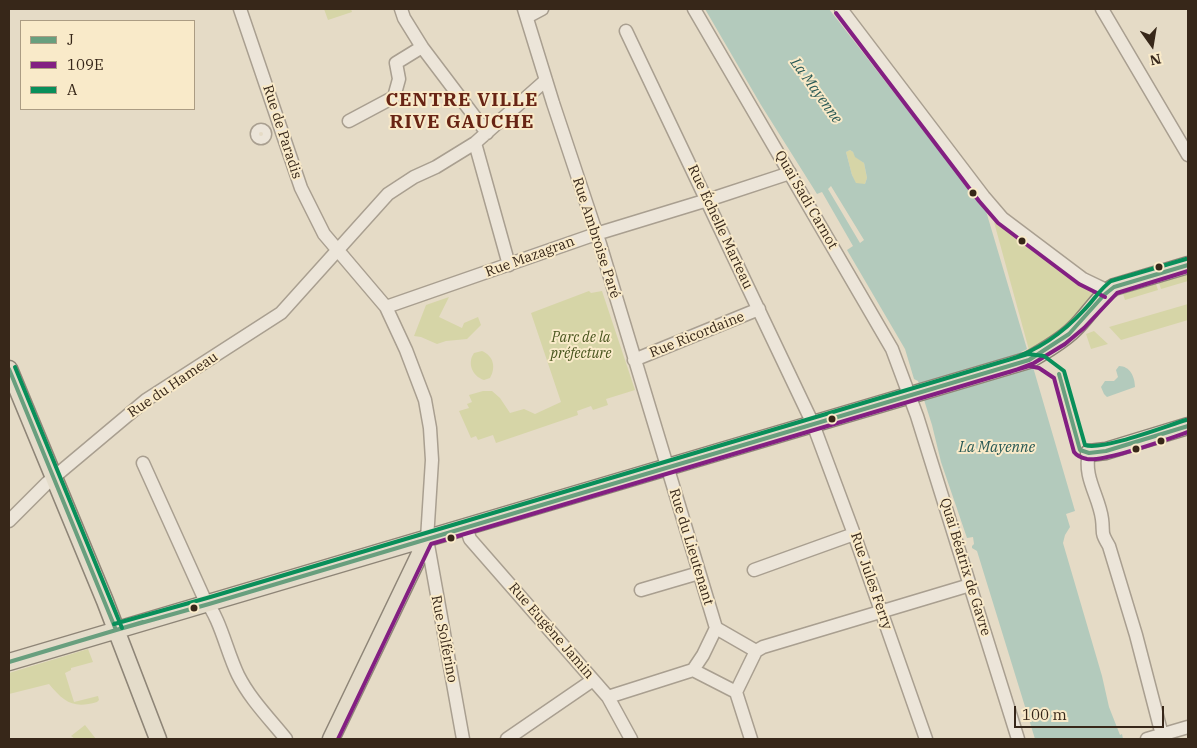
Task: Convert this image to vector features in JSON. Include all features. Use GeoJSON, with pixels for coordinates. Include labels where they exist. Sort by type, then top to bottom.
{"type":"FeatureCollection","features":[{"type":"Feature","properties":{"kind":"main road"},"geometry":{"type":"LineString","coordinates":[[9,662],[1029,360],[1074,329],[1090,313],[1108,290],[1188,264]]}},
{"type":"Feature","properties":{"kind":"main road"},"geometry":{"type":"LineString","coordinates":[[9,370],[105,601],[158,739]]}},
{"type":"Feature","properties":{"kind":"main road"},"geometry":{"type":"LineString","coordinates":[[1091,453],[1106,451],[1188,426]]}},
{"type":"Feature","properties":{"kind":"main road"},"geometry":{"type":"LineString","coordinates":[[331,739],[427,539]]}},
{"type":"Feature","properties":{"kind":"street","name":"Rue de Paradis"},"geometry":{"type":"LineString","coordinates":[[240,9],[301,188],[324,234],[386,307]]}},
{"type":"Feature","properties":{"kind":"street"},"geometry":{"type":"LineString","coordinates":[[401,9],[404,18],[422,47],[487,133]]}},
{"type":"Feature","properties":{"kind":"street"},"geometry":{"type":"LineString","coordinates":[[526,13],[542,9]]}},
{"type":"Feature","properties":{"kind":"street","name":"Quai Sadi Carnot"},"geometry":{"type":"LineString","coordinates":[[694,9],[892,349],[910,396]]}},
{"type":"Feature","properties":{"kind":"street"},"geometry":{"type":"LineString","coordinates":[[841,9],[1002,218],[1083,279],[1108,290]]}},
{"type":"Feature","properties":{"kind":"street"},"geometry":{"type":"LineString","coordinates":[[1102,9],[1184,142],[1188,156]]}},
{"type":"Feature","properties":{"kind":"street","name":"Rue Ambroise Paré"},"geometry":{"type":"LineString","coordinates":[[526,13],[596,234],[666,467]]}},
{"type":"Feature","properties":{"kind":"street","name":"Rue Échelle Marteau"},"geometry":{"type":"LineString","coordinates":[[626,31],[813,424]]}},
{"type":"Feature","properties":{"kind":"street"},"geometry":{"type":"LineString","coordinates":[[349,120],[394,97],[399,79],[396,62],[422,47]]}},
{"type":"Feature","properties":{"kind":"street","name":"Rue du Hameau"},"geometry":{"type":"LineString","coordinates":[[9,521],[111,428],[146,400],[280,313],[388,194],[414,177],[436,167],[475,144],[546,80]]}},
{"type":"Feature","properties":{"kind":"street"},"geometry":{"type":"LineString","coordinates":[[265,134],[280,128]]}},
{"type":"Feature","properties":{"kind":"street"},"geometry":{"type":"LineString","coordinates":[[475,144],[510,265]]}},
{"type":"Feature","properties":{"kind":"street","name":"Rue Mazagran"},"geometry":{"type":"LineString","coordinates":[[386,307],[596,234],[790,173]]}},
{"type":"Feature","properties":{"kind":"street","name":"Rue Solférino"},"geometry":{"type":"LineString","coordinates":[[386,307],[406,350],[425,400],[430,428],[432,460],[427,539],[432,576],[463,739]]}},
{"type":"Feature","properties":{"kind":"street","name":"Rue Ricordaine"},"geometry":{"type":"LineString","coordinates":[[634,360],[759,309]]}},
{"type":"Feature","properties":{"kind":"street","name":"Quai Béatrix de Gavre"},"geometry":{"type":"LineString","coordinates":[[910,396],[1018,739]]}},
{"type":"Feature","properties":{"kind":"street","name":"Rue Jules Ferry"},"geometry":{"type":"LineString","coordinates":[[813,424],[926,739]]}},
{"type":"Feature","properties":{"kind":"street"},"geometry":{"type":"LineString","coordinates":[[1091,453],[1086,462],[1087,471],[1102,519],[1102,533],[1109,546],[1136,636],[1162,735]]}},
{"type":"Feature","properties":{"kind":"street"},"geometry":{"type":"LineString","coordinates":[[143,463],[204,598],[209,604],[237,673],[248,694],[286,739]]}},
{"type":"Feature","properties":{"kind":"street","name":"Rue du Lieutenant"},"geometry":{"type":"LineString","coordinates":[[666,467],[716,628]]}},
{"type":"Feature","properties":{"kind":"street","name":"Rue Eugène Jamin"},"geometry":{"type":"LineString","coordinates":[[466,527],[470,539],[608,697],[632,739]]}},
{"type":"Feature","properties":{"kind":"street"},"geometry":{"type":"LineString","coordinates":[[754,570],[854,534]]}},
{"type":"Feature","properties":{"kind":"street"},"geometry":{"type":"LineString","coordinates":[[641,590],[699,573]]}},
{"type":"Feature","properties":{"kind":"street"},"geometry":{"type":"LineString","coordinates":[[751,739],[736,692],[756,651],[763,647],[970,584]]}},
{"type":"Feature","properties":{"kind":"street"},"geometry":{"type":"LineString","coordinates":[[608,697],[693,670],[716,628],[756,651]]}},
{"type":"Feature","properties":{"kind":"street"},"geometry":{"type":"LineString","coordinates":[[693,670],[736,692]]}},
{"type":"Feature","properties":{"kind":"street"},"geometry":{"type":"LineString","coordinates":[[507,739],[593,680]]}},
{"type":"Feature","properties":{"kind":"street"},"geometry":{"type":"LineString","coordinates":[[1147,739],[1188,727]]}},
{"type":"Feature","properties":{"kind":"green space"},"geometry":{"type":"Polygon","coordinates":[[[324,9],[351,9],[352,12],[328,20],[324,9]]]}},
{"type":"Feature","properties":{"kind":"green space"},"geometry":{"type":"Polygon","coordinates":[[[850,150],[864,163],[867,178],[865,184],[856,184],[852,175],[846,152],[850,150]]]}},
{"type":"Feature","properties":{"kind":"green space"},"geometry":{"type":"Polygon","coordinates":[[[994,222],[1013,233],[1090,290],[1094,298],[1049,341],[1029,350],[994,222]]]}},
{"type":"Feature","properties":{"kind":"green space"},"geometry":{"type":"Polygon","coordinates":[[[1188,274],[1188,281],[1161,289],[1159,283],[1188,274]]]}},
{"type":"Feature","properties":{"kind":"green space"},"geometry":{"type":"Polygon","coordinates":[[[1156,284],[1158,290],[1125,300],[1123,294],[1156,284]]]}},
{"type":"Feature","properties":{"kind":"green space","name":"Parc de la préfecture"},"geometry":{"type":"Polygon","coordinates":[[[589,291],[591,293],[602,291],[635,390],[606,399],[608,405],[593,410],[591,406],[577,411],[578,415],[496,443],[493,435],[478,440],[476,436],[471,438],[459,411],[469,408],[467,404],[472,402],[469,395],[483,391],[492,391],[500,398],[510,413],[524,409],[535,414],[561,402],[531,313],[589,291]]]}},
{"type":"Feature","properties":{"kind":"green space"},"geometry":{"type":"Polygon","coordinates":[[[449,297],[439,317],[462,328],[464,323],[478,317],[481,325],[467,339],[437,344],[414,336],[426,305],[449,297]]]}},
{"type":"Feature","properties":{"kind":"green space"},"geometry":{"type":"Polygon","coordinates":[[[1188,304],[1188,320],[1121,340],[1109,327],[1188,304]]]}},
{"type":"Feature","properties":{"kind":"green space"},"geometry":{"type":"Polygon","coordinates":[[[1094,331],[1108,344],[1091,349],[1086,334],[1094,331]]]}},
{"type":"Feature","properties":{"kind":"green space"},"geometry":{"type":"Polygon","coordinates":[[[482,351],[489,356],[493,363],[490,378],[484,380],[476,376],[471,365],[474,353],[482,351]]]}},
{"type":"Feature","properties":{"kind":"green space"},"geometry":{"type":"Polygon","coordinates":[[[88,649],[93,662],[71,668],[71,670],[65,673],[74,702],[98,696],[99,700],[97,702],[81,705],[75,704],[64,699],[49,684],[9,694],[9,673],[88,649]]]}},
{"type":"Feature","properties":{"kind":"green space"},"geometry":{"type":"Polygon","coordinates":[[[85,725],[96,739],[75,739],[71,736],[85,725]]]}},
{"type":"Feature","properties":{"kind":"water","name":"La Mayenne"},"geometry":{"type":"Polygon","coordinates":[[[705,9],[829,9],[986,211],[1027,349],[1021,352],[1033,367],[1075,511],[1066,514],[1070,527],[1063,543],[1102,676],[1109,707],[1123,739],[1035,739],[977,551],[972,548],[974,544],[973,537],[967,538],[941,462],[918,381],[914,379],[905,349],[847,250],[853,246],[822,192],[817,194],[761,105],[705,9]],[[850,150],[846,152],[852,175],[856,183],[865,184],[867,178],[864,163],[855,157],[850,150]],[[831,186],[828,189],[860,243],[864,240],[831,186]]]}},
{"type":"Feature","properties":{"kind":"water"},"geometry":{"type":"Polygon","coordinates":[[[1119,366],[1129,370],[1135,387],[1107,397],[1101,387],[1105,381],[1114,381],[1118,377],[1116,370],[1119,366]]]}},
{"type":"Feature","properties":{"kind":"transit line","name":"109E"},"geometry":{"type":"LineString","coordinates":[[836,13],[979,201],[998,223],[1079,284],[1105,297]]}},
{"type":"Feature","properties":{"kind":"transit line","name":"A"},"geometry":{"type":"LineString","coordinates":[[1008,360],[1050,340],[1077,317],[1111,281],[1186,259]]}},
{"type":"Feature","properties":{"kind":"transit line","name":"J"},"geometry":{"type":"LineString","coordinates":[[116,630],[1029,360],[1069,334],[1104,295],[1114,287],[1188,265]]}},
{"type":"Feature","properties":{"kind":"transit line","name":"109E"},"geometry":{"type":"LineString","coordinates":[[1010,372],[1034,363],[1065,344],[1084,328],[1117,293],[1188,271]]}},
{"type":"Feature","properties":{"kind":"transit line","name":"A"},"geometry":{"type":"LineString","coordinates":[[114,624],[1028,354],[1044,356],[1064,371],[1085,445],[1093,446],[1119,441],[1186,420]]}},
{"type":"Feature","properties":{"kind":"transit line","name":"109E"},"geometry":{"type":"LineString","coordinates":[[338,739],[431,544],[1029,366],[1039,368],[1054,378],[1074,452],[1081,457],[1087,459],[1108,457],[1188,432]]}},
{"type":"Feature","properties":{"kind":"transit line","name":"A"},"geometry":{"type":"LineString","coordinates":[[15,367],[122,628]]}},
{"type":"Feature","properties":{"kind":"transit line","name":"J"},"geometry":{"type":"LineString","coordinates":[[9,369],[116,630]]}},
{"type":"Feature","properties":{"kind":"transit line","name":"J"},"geometry":{"type":"LineString","coordinates":[[1059,374],[1080,450],[1089,453],[1106,451],[1188,426]]}},
{"type":"Feature","properties":{"kind":"transit line","name":"J"},"geometry":{"type":"LineString","coordinates":[[9,662],[143,622]]}},
{"type":"Feature","properties":{"kind":"district","name":"CENTRE VILLE RIVE GAUCHE"},"geometry":{"type":"Point","coordinates":[462,112]}}]}
